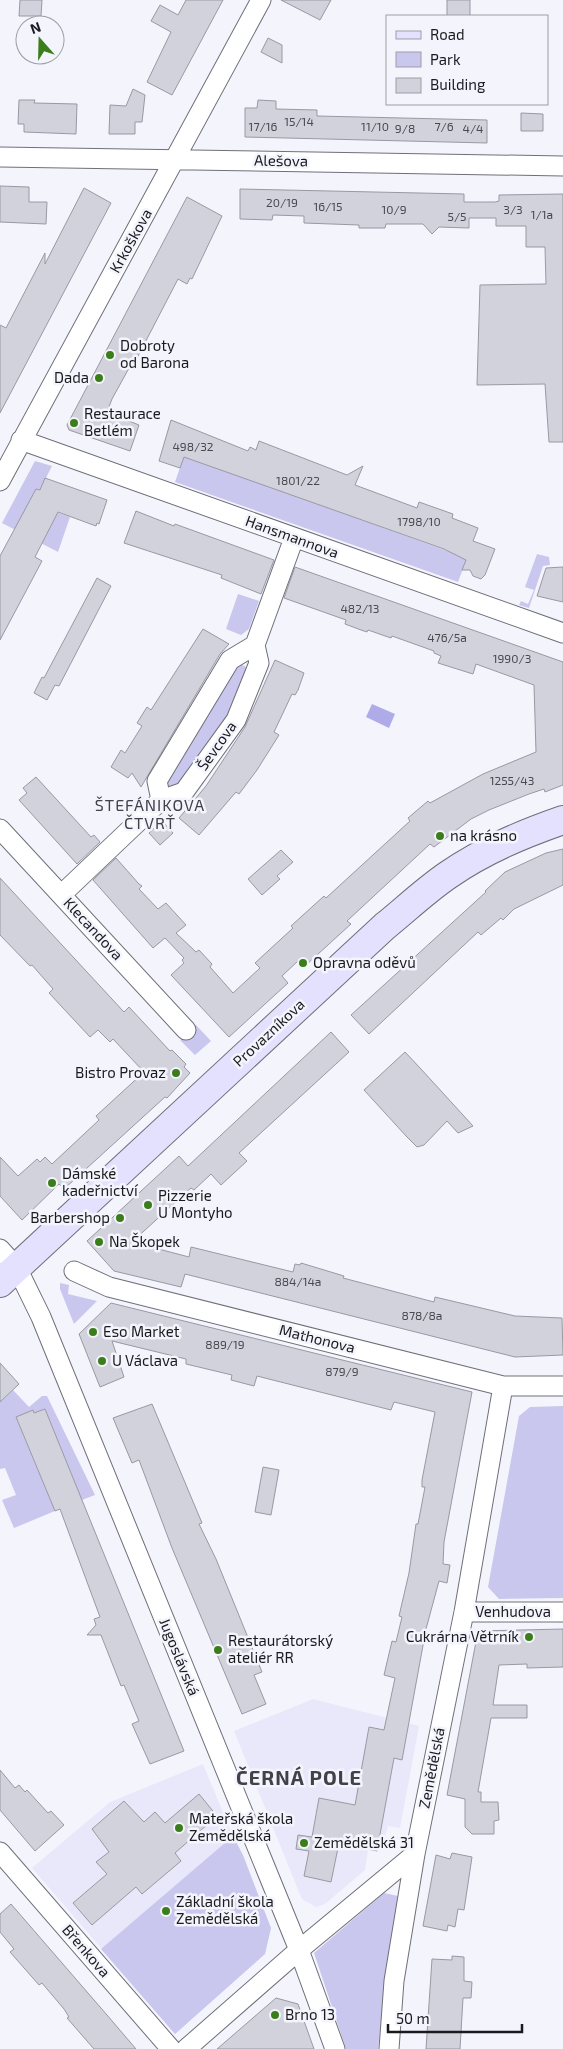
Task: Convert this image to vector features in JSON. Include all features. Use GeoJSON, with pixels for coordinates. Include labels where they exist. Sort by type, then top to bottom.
{"type":"FeatureCollection","features":[{"type":"Feature","properties":{"kind":"main road","name":"Provazníkova"},"geometry":{"type":"LineString","coordinates":[[6,1267],[385,926],[420,897],[449,875],[489,850],[522,834],[563,820]]}},
{"type":"Feature","properties":{"kind":"street","name":"Krkoškova"},"geometry":{"type":"LineString","coordinates":[[0,481],[261,0]]}},
{"type":"Feature","properties":{"kind":"street","name":"Alešova"},"geometry":{"type":"LineString","coordinates":[[0,157],[563,166]]}},
{"type":"Feature","properties":{"kind":"street","name":"Hansmannova"},"geometry":{"type":"LineString","coordinates":[[21,440],[563,633]]}},
{"type":"Feature","properties":{"kind":"street","name":"Ševcova"},"geometry":{"type":"LineString","coordinates":[[61,894],[161,800],[184,792],[236,720],[259,663],[255,645],[294,538]]}},
{"type":"Feature","properties":{"kind":"street"},"geometry":{"type":"LineString","coordinates":[[161,800],[157,781],[162,772],[230,660],[255,645]]}},
{"type":"Feature","properties":{"kind":"street","name":"Klecandova"},"geometry":{"type":"LineString","coordinates":[[0,829],[186,1030]]}},
{"type":"Feature","properties":{"kind":"street","name":"Jugoslávská"},"geometry":{"type":"LineString","coordinates":[[6,1267],[43,1323],[299,1950],[335,2049]]}},
{"type":"Feature","properties":{"kind":"street","name":"Mathonova"},"geometry":{"type":"LineString","coordinates":[[74,1271],[109,1287],[503,1386],[563,1386]]}},
{"type":"Feature","properties":{"kind":"street","name":"Zemědělská"},"geometry":{"type":"LineString","coordinates":[[415,1854],[464,1612],[503,1386]]}},
{"type":"Feature","properties":{"kind":"street","name":"Venhudova"},"geometry":{"type":"LineString","coordinates":[[464,1612],[563,1612]]}},
{"type":"Feature","properties":{"kind":"street","name":"Břenkova"},"geometry":{"type":"LineString","coordinates":[[0,1852],[171,2049]]}},
{"type":"Feature","properties":{"kind":"street"},"geometry":{"type":"LineString","coordinates":[[186,2049],[299,1950],[415,1854]]}},
{"type":"Feature","properties":{"kind":"street"},"geometry":{"type":"LineString","coordinates":[[389,2049],[394,1981],[415,1854]]}},
{"type":"Feature","properties":{"kind":"shaded area"},"geometry":{"type":"Polygon","coordinates":[[[372,704],[395,714],[389,728],[366,717],[372,704]]]}},
{"type":"Feature","properties":{"kind":"shaded area"},"geometry":{"type":"Polygon","coordinates":[[[313,1699],[419,1726],[400,1828],[388,1826],[384,1841],[379,1841],[377,1851],[368,1850],[365,1870],[325,1904],[316,1907],[301,1897],[234,1731],[313,1699]]]}},
{"type":"Feature","properties":{"kind":"shaded area","name":"Základní škola Zemědělská"},"geometry":{"type":"Polygon","coordinates":[[[203,1764],[271,1928],[265,1954],[175,2034],[32,1868],[110,1802],[203,1764]]]}},
{"type":"Feature","properties":{"kind":"green space"},"geometry":{"type":"Polygon","coordinates":[[[184,456],[467,558],[458,582],[175,482],[184,456]]]}},
{"type":"Feature","properties":{"kind":"green space"},"geometry":{"type":"Polygon","coordinates":[[[35,461],[52,466],[40,490],[36,489],[20,520],[56,512],[70,517],[58,552],[2,523],[35,461]]]}},
{"type":"Feature","properties":{"kind":"green space"},"geometry":{"type":"Polygon","coordinates":[[[537,554],[549,557],[550,565],[543,566],[529,608],[519,605],[521,601],[528,604],[534,590],[525,587],[537,554]]]}},
{"type":"Feature","properties":{"kind":"green space"},"geometry":{"type":"Polygon","coordinates":[[[238,594],[259,601],[249,629],[241,635],[226,629],[238,594]]]}},
{"type":"Feature","properties":{"kind":"green space"},"geometry":{"type":"Polygon","coordinates":[[[241,664],[249,669],[236,706],[180,788],[170,789],[166,784],[167,776],[236,666],[241,664]]]}},
{"type":"Feature","properties":{"kind":"green space"},"geometry":{"type":"Polygon","coordinates":[[[196,1025],[211,1041],[195,1055],[180,1040],[196,1025]]]}},
{"type":"Feature","properties":{"kind":"green space"},"geometry":{"type":"Polygon","coordinates":[[[60,1283],[69,1285],[68,1294],[97,1301],[74,1324],[60,1289],[60,1283]]]}},
{"type":"Feature","properties":{"kind":"green space"},"geometry":{"type":"Polygon","coordinates":[[[13,1390],[29,1407],[42,1396],[47,1396],[95,1495],[82,1500],[45,1409],[34,1413],[32,1410],[27,1413],[28,1416],[17,1420],[55,1511],[14,1528],[2,1500],[16,1495],[5,1468],[0,1469],[0,1402],[13,1390]]]}},
{"type":"Feature","properties":{"kind":"green space"},"geometry":{"type":"Polygon","coordinates":[[[563,1406],[563,1598],[499,1599],[488,1587],[519,1416],[530,1407],[563,1406]]]}},
{"type":"Feature","properties":{"kind":"green space"},"geometry":{"type":"Polygon","coordinates":[[[233,1836],[243,1855],[271,1928],[265,1954],[175,2034],[101,1949],[233,1836]]]}},
{"type":"Feature","properties":{"kind":"green space"},"geometry":{"type":"Polygon","coordinates":[[[384,1893],[398,1896],[385,1982],[378,2049],[346,2049],[314,1953],[384,1893]]]}},
{"type":"Feature","properties":{"kind":"building"},"geometry":{"type":"Polygon","coordinates":[[[20,0],[42,0],[41,15],[19,15],[20,0]]]}},
{"type":"Feature","properties":{"kind":"building"},"geometry":{"type":"Polygon","coordinates":[[[186,0],[223,0],[172,95],[147,82],[171,32],[151,21],[160,5],[178,15],[186,0]]]}},
{"type":"Feature","properties":{"kind":"building"},"geometry":{"type":"Polygon","coordinates":[[[281,0],[331,0],[320,20],[281,0]]]}},
{"type":"Feature","properties":{"kind":"building"},"geometry":{"type":"Polygon","coordinates":[[[447,0],[470,0],[470,15],[447,15],[447,0]]]}},
{"type":"Feature","properties":{"kind":"building"},"geometry":{"type":"Polygon","coordinates":[[[268,38],[282,45],[282,63],[261,52],[268,38]]]}},
{"type":"Feature","properties":{"kind":"building"},"geometry":{"type":"Polygon","coordinates":[[[133,89],[145,95],[142,122],[135,122],[135,134],[109,134],[110,105],[126,106],[133,89]]]}},
{"type":"Feature","properties":{"kind":"building"},"geometry":{"type":"Polygon","coordinates":[[[19,100],[35,100],[34,103],[77,104],[76,134],[24,132],[24,124],[18,124],[19,100]]]}},
{"type":"Feature","properties":{"kind":"building"},"geometry":{"type":"Polygon","coordinates":[[[258,100],[276,101],[276,109],[317,110],[317,116],[487,120],[487,143],[245,137],[245,108],[257,108],[258,100]]]}},
{"type":"Feature","properties":{"kind":"building"},"geometry":{"type":"Polygon","coordinates":[[[521,113],[543,114],[543,131],[521,131],[521,113]]]}},
{"type":"Feature","properties":{"kind":"building"},"geometry":{"type":"Polygon","coordinates":[[[0,186],[29,187],[29,202],[47,202],[46,224],[0,222],[0,186]]]}},
{"type":"Feature","properties":{"kind":"building"},"geometry":{"type":"Polygon","coordinates":[[[84,188],[111,203],[0,413],[0,325],[6,328],[45,253],[45,264],[84,188]]]}},
{"type":"Feature","properties":{"kind":"building"},"geometry":{"type":"Polygon","coordinates":[[[240,189],[464,194],[464,202],[495,202],[499,201],[499,195],[563,194],[563,442],[549,442],[545,384],[477,385],[480,285],[546,284],[545,247],[526,247],[526,226],[496,226],[496,218],[469,218],[469,228],[439,227],[432,234],[423,224],[386,224],[385,228],[359,228],[359,225],[304,223],[304,216],[273,215],[272,220],[240,219],[240,189]]]}},
{"type":"Feature","properties":{"kind":"building"},"geometry":{"type":"Polygon","coordinates":[[[187,197],[222,216],[192,279],[190,278],[187,284],[178,279],[136,360],[134,359],[112,399],[107,412],[139,425],[130,451],[69,430],[67,425],[187,197]]]}},
{"type":"Feature","properties":{"kind":"building"},"geometry":{"type":"Polygon","coordinates":[[[171,420],[248,451],[250,447],[256,450],[259,441],[347,475],[363,466],[355,485],[417,508],[419,502],[453,514],[452,518],[478,528],[473,541],[495,549],[485,575],[481,579],[473,576],[470,570],[462,570],[466,560],[444,549],[184,457],[180,468],[159,461],[171,420]]]}},
{"type":"Feature","properties":{"kind":"building"},"geometry":{"type":"Polygon","coordinates":[[[45,478],[107,500],[99,524],[97,523],[96,526],[58,512],[35,557],[42,561],[0,640],[0,556],[36,489],[40,490],[45,478]]]}},
{"type":"Feature","properties":{"kind":"building"},"geometry":{"type":"Polygon","coordinates":[[[136,511],[274,560],[261,594],[221,578],[222,575],[124,543],[136,511]]]}},
{"type":"Feature","properties":{"kind":"building"},"geometry":{"type":"Polygon","coordinates":[[[295,567],[563,662],[563,785],[545,792],[544,789],[529,794],[489,810],[471,819],[434,847],[430,844],[347,921],[351,924],[306,965],[300,959],[282,976],[288,983],[229,1037],[171,975],[184,963],[182,960],[184,958],[165,938],[153,948],[93,880],[116,858],[142,886],[139,889],[158,909],[166,903],[186,925],[176,933],[196,952],[199,950],[212,964],[210,967],[233,993],[260,968],[255,963],[293,928],[291,926],[324,896],[326,898],[410,821],[408,818],[428,801],[430,803],[483,774],[536,752],[534,685],[476,664],[473,674],[438,663],[441,656],[434,653],[434,651],[392,636],[391,638],[368,630],[367,632],[361,630],[345,624],[346,620],[284,598],[295,567]]]}},
{"type":"Feature","properties":{"kind":"building"},"geometry":{"type":"Polygon","coordinates":[[[563,567],[563,602],[537,596],[546,568],[563,567]]]}},
{"type":"Feature","properties":{"kind":"building"},"geometry":{"type":"Polygon","coordinates":[[[97,578],[111,586],[59,686],[55,685],[47,700],[34,693],[42,677],[44,678],[97,578]]]}},
{"type":"Feature","properties":{"kind":"building"},"geometry":{"type":"Polygon","coordinates":[[[203,629],[229,644],[220,654],[141,787],[132,773],[128,778],[111,767],[121,750],[125,753],[142,726],[137,723],[147,707],[151,710],[203,629]]]}},
{"type":"Feature","properties":{"kind":"building"},"geometry":{"type":"Polygon","coordinates":[[[275,660],[304,673],[298,690],[295,695],[292,694],[274,732],[279,735],[239,794],[236,792],[199,835],[179,818],[206,786],[245,727],[275,660]]]}},
{"type":"Feature","properties":{"kind":"building"},"geometry":{"type":"Polygon","coordinates":[[[36,777],[91,837],[94,835],[100,842],[77,864],[19,800],[27,793],[23,788],[36,777]]]}},
{"type":"Feature","properties":{"kind":"building"},"geometry":{"type":"Polygon","coordinates":[[[162,821],[173,833],[160,845],[149,833],[162,821]]]}},
{"type":"Feature","properties":{"kind":"building"},"geometry":{"type":"Polygon","coordinates":[[[563,849],[563,885],[514,909],[503,920],[501,918],[481,935],[478,932],[369,1034],[351,1015],[486,892],[505,872],[546,853],[563,849]]]}},
{"type":"Feature","properties":{"kind":"building"},"geometry":{"type":"Polygon","coordinates":[[[281,850],[293,862],[277,876],[280,879],[262,895],[248,879],[281,850]]]}},
{"type":"Feature","properties":{"kind":"building"},"geometry":{"type":"Polygon","coordinates":[[[0,878],[124,1012],[129,1007],[170,1051],[172,1050],[186,1064],[184,1067],[190,1073],[167,1098],[165,1097],[64,1189],[59,1184],[22,1220],[0,1196],[0,1157],[18,1176],[37,1159],[40,1162],[45,1157],[52,1164],[99,1120],[96,1116],[144,1072],[113,1039],[110,1042],[98,1030],[90,1037],[49,993],[53,989],[32,965],[30,966],[0,935],[0,878]]]}},
{"type":"Feature","properties":{"kind":"building"},"geometry":{"type":"Polygon","coordinates":[[[331,1032],[349,1052],[239,1153],[247,1161],[221,1185],[211,1174],[194,1190],[191,1188],[132,1242],[189,1257],[191,1247],[293,1272],[295,1264],[300,1265],[301,1263],[344,1276],[343,1278],[434,1302],[435,1297],[515,1316],[562,1318],[563,1355],[515,1357],[185,1274],[181,1287],[114,1271],[87,1241],[179,1156],[188,1166],[331,1032]]]}},
{"type":"Feature","properties":{"kind":"building"},"geometry":{"type":"Polygon","coordinates":[[[405,1052],[473,1126],[458,1133],[447,1121],[424,1145],[417,1147],[407,1137],[364,1090],[405,1052]]]}},
{"type":"Feature","properties":{"kind":"building"},"geometry":{"type":"Polygon","coordinates":[[[111,1303],[472,1392],[444,1542],[443,1564],[450,1565],[447,1583],[439,1581],[426,1629],[402,1760],[394,1758],[377,1851],[339,1843],[331,1882],[304,1876],[309,1851],[296,1849],[298,1835],[312,1837],[319,1798],[355,1805],[369,1727],[384,1730],[395,1678],[384,1675],[392,1641],[396,1642],[402,1617],[399,1616],[409,1573],[416,1524],[418,1524],[425,1487],[422,1487],[422,1480],[435,1412],[394,1402],[391,1410],[257,1376],[254,1386],[231,1380],[232,1375],[186,1364],[186,1359],[112,1341],[124,1377],[100,1387],[79,1334],[111,1303]]]}},
{"type":"Feature","properties":{"kind":"building"},"geometry":{"type":"Polygon","coordinates":[[[0,1363],[19,1384],[0,1402],[0,1363]]]}},
{"type":"Feature","properties":{"kind":"building"},"geometry":{"type":"Polygon","coordinates":[[[152,1404],[202,1523],[199,1524],[216,1559],[262,1672],[254,1675],[266,1704],[242,1714],[172,1548],[139,1460],[132,1463],[113,1418],[152,1404]]]}},
{"type":"Feature","properties":{"kind":"building"},"geometry":{"type":"Polygon","coordinates":[[[45,1409],[184,1751],[150,1764],[132,1724],[139,1721],[124,1685],[121,1686],[101,1635],[87,1635],[96,1625],[94,1619],[100,1617],[60,1509],[55,1511],[16,1417],[33,1410],[34,1413],[45,1409]]]}},
{"type":"Feature","properties":{"kind":"building"},"geometry":{"type":"Polygon","coordinates":[[[263,1467],[279,1470],[271,1515],[255,1512],[263,1467]]]}},
{"type":"Feature","properties":{"kind":"building"},"geometry":{"type":"Polygon","coordinates":[[[563,1629],[563,1667],[527,1668],[527,1664],[499,1665],[493,1705],[527,1705],[527,1718],[491,1718],[478,1792],[481,1792],[481,1802],[498,1802],[499,1820],[494,1821],[494,1834],[472,1834],[465,1827],[465,1799],[447,1795],[478,1631],[563,1629]]]}},
{"type":"Feature","properties":{"kind":"building"},"geometry":{"type":"Polygon","coordinates":[[[0,1770],[15,1788],[19,1785],[25,1792],[27,1790],[48,1813],[51,1811],[64,1825],[35,1851],[0,1810],[0,1770]]]}},
{"type":"Feature","properties":{"kind":"building"},"geometry":{"type":"Polygon","coordinates":[[[199,1794],[217,1816],[175,1853],[181,1861],[142,1894],[136,1887],[92,1925],[73,1903],[107,1874],[96,1862],[109,1852],[92,1829],[124,1801],[144,1822],[155,1812],[165,1823],[199,1794]]]}},
{"type":"Feature","properties":{"kind":"building"},"geometry":{"type":"Polygon","coordinates":[[[452,1853],[472,1857],[464,1910],[458,1909],[455,1927],[448,1925],[447,1931],[423,1926],[436,1855],[450,1859],[452,1853]]]}},
{"type":"Feature","properties":{"kind":"building"},"geometry":{"type":"Polygon","coordinates":[[[11,1904],[136,2049],[94,2049],[67,2018],[69,2017],[64,2009],[42,1983],[39,1985],[10,1952],[14,1949],[0,1932],[0,1914],[11,1904]]]}},
{"type":"Feature","properties":{"kind":"building"},"geometry":{"type":"Polygon","coordinates":[[[452,1956],[464,1957],[464,1981],[472,1982],[471,1998],[463,1998],[460,2049],[426,2049],[432,1959],[452,1960],[452,1956]]]}},
{"type":"Feature","properties":{"kind":"building"},"geometry":{"type":"Polygon","coordinates":[[[276,1998],[298,2004],[314,2049],[217,2049],[276,1998]]]}},
{"type":"Feature","properties":{"kind":"place","name":"Dobroty od Barona"},"geometry":{"type":"Point","coordinates":[110,355]}},
{"type":"Feature","properties":{"kind":"place","name":"Dada"},"geometry":{"type":"Point","coordinates":[99,378]}},
{"type":"Feature","properties":{"kind":"place","name":"Restaurace Betlém"},"geometry":{"type":"Point","coordinates":[74,423]}},
{"type":"Feature","properties":{"kind":"place","name":"na krásno"},"geometry":{"type":"Point","coordinates":[440,836]}},
{"type":"Feature","properties":{"kind":"place","name":"Opravna oděvů"},"geometry":{"type":"Point","coordinates":[303,963]}},
{"type":"Feature","properties":{"kind":"place","name":"Bistro Provaz"},"geometry":{"type":"Point","coordinates":[176,1073]}},
{"type":"Feature","properties":{"kind":"place","name":"Dámské kadeřnictví"},"geometry":{"type":"Point","coordinates":[52,1183]}},
{"type":"Feature","properties":{"kind":"place","name":"Pizzerie U Montyho"},"geometry":{"type":"Point","coordinates":[148,1205]}},
{"type":"Feature","properties":{"kind":"place","name":"Barbershop"},"geometry":{"type":"Point","coordinates":[120,1218]}},
{"type":"Feature","properties":{"kind":"place","name":"Na Škopek"},"geometry":{"type":"Point","coordinates":[99,1242]}},
{"type":"Feature","properties":{"kind":"place","name":"Eso Market"},"geometry":{"type":"Point","coordinates":[93,1332]}},
{"type":"Feature","properties":{"kind":"place","name":"U Václava"},"geometry":{"type":"Point","coordinates":[102,1361]}},
{"type":"Feature","properties":{"kind":"place","name":"Cukrárna Větrník"},"geometry":{"type":"Point","coordinates":[529,1637]}},
{"type":"Feature","properties":{"kind":"place","name":"Restaurátorský ateliér RR"},"geometry":{"type":"Point","coordinates":[218,1650]}},
{"type":"Feature","properties":{"kind":"place","name":"Mateřská škola Zemědělská"},"geometry":{"type":"Point","coordinates":[179,1828]}},
{"type":"Feature","properties":{"kind":"place","name":"Zemědělská 31"},"geometry":{"type":"Point","coordinates":[304,1843]}},
{"type":"Feature","properties":{"kind":"place","name":"Základní škola Zemědělská"},"geometry":{"type":"Point","coordinates":[166,1911]}},
{"type":"Feature","properties":{"kind":"place","name":"Brno 13"},"geometry":{"type":"Point","coordinates":[275,2015]}},
{"type":"Feature","properties":{"kind":"district","name":"ŠTEFÁNIKOVA ČTVRŤ"},"geometry":{"type":"Point","coordinates":[150,814]}},
{"type":"Feature","properties":{"kind":"district","name":"ČERNÁ POLE"},"geometry":{"type":"Point","coordinates":[299,1778]}}]}
